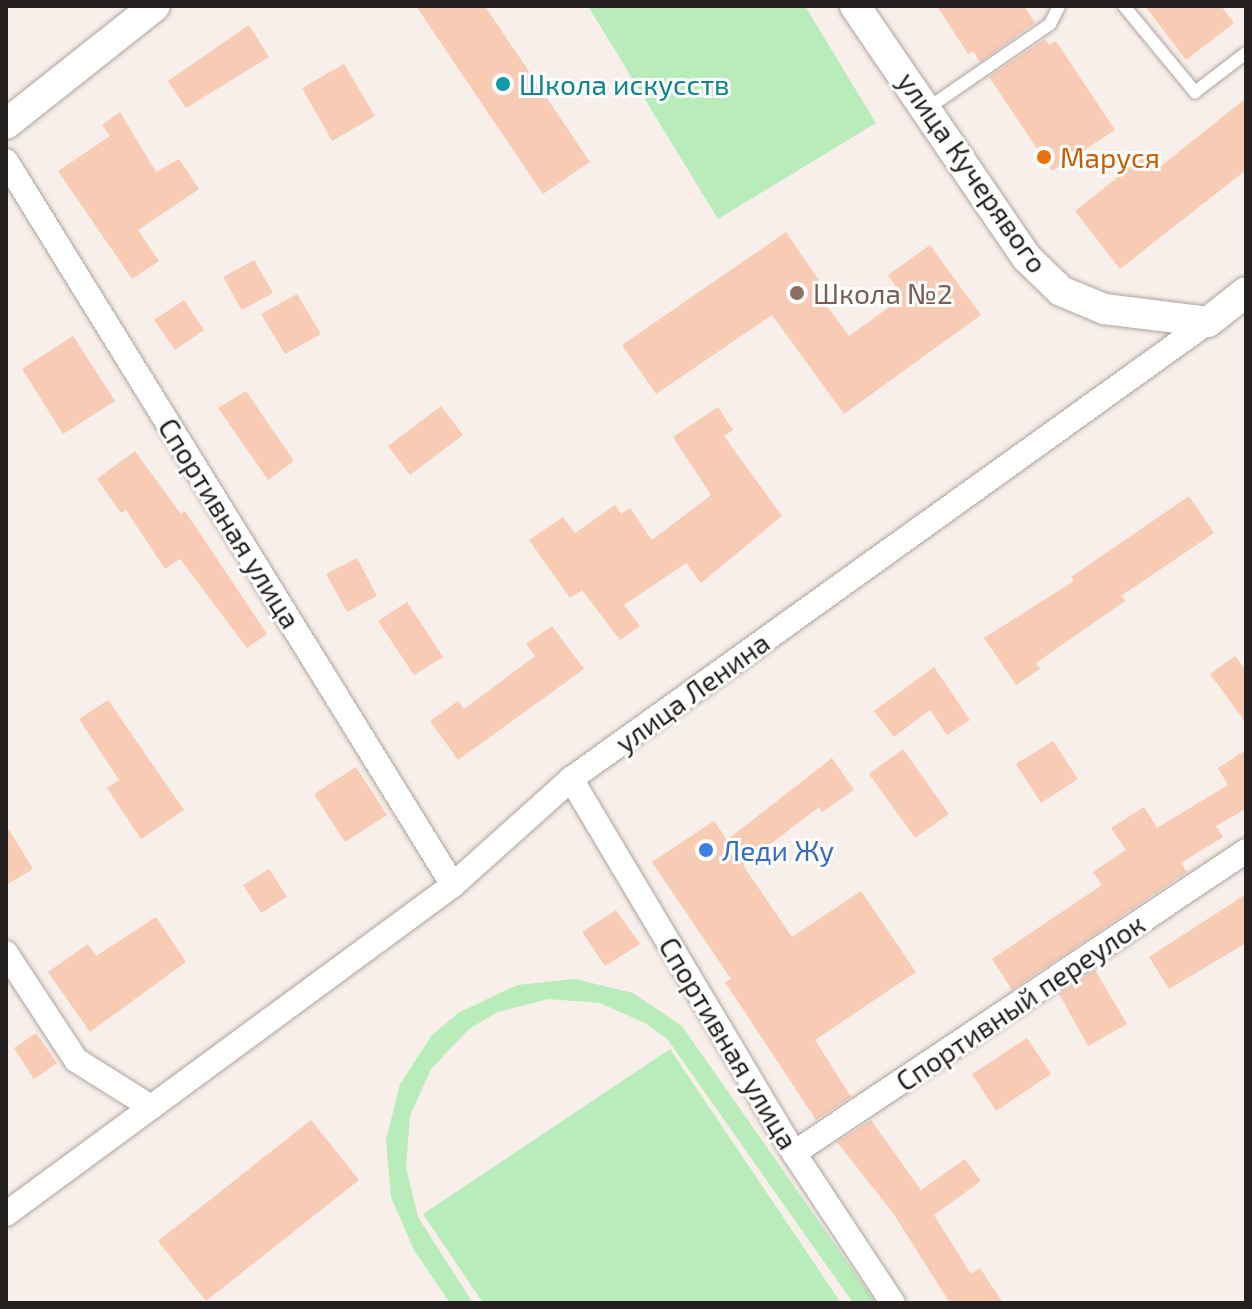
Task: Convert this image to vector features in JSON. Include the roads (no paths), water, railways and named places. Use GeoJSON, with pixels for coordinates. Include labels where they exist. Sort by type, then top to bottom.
{"type":"FeatureCollection","features":[{"type":"Feature","properties":{"kind":"street"},"geometry":{"type":"LineString","coordinates":[[6,124],[155,6]]}},
{"type":"Feature","properties":{"kind":"street","name":"улица Кучерявого"},"geometry":{"type":"LineString","coordinates":[[855,6],[928,108],[1027,258],[1061,291],[1104,309],[1208,322]]}},
{"type":"Feature","properties":{"kind":"street","name":"Спортивная улица"},"geometry":{"type":"LineString","coordinates":[[6,161],[453,885]]}},
{"type":"Feature","properties":{"kind":"street","name":"улица Ленина"},"geometry":{"type":"LineString","coordinates":[[6,1214],[453,885],[571,779],[1246,292]]}},
{"type":"Feature","properties":{"kind":"street","name":"Спортивная улица"},"geometry":{"type":"LineString","coordinates":[[571,779],[794,1153],[893,1303]]}},
{"type":"Feature","properties":{"kind":"street","name":"Спортивный переулок"},"geometry":{"type":"LineString","coordinates":[[794,1153],[1246,851]]}},
{"type":"Feature","properties":{"kind":"street"},"geometry":{"type":"LineString","coordinates":[[6,953],[76,1060],[151,1107]]}},
{"type":"Feature","properties":{"kind":"lane"},"geometry":{"type":"LineString","coordinates":[[928,108],[1050,24],[1059,6]]}},
{"type":"Feature","properties":{"kind":"lane"},"geometry":{"type":"LineString","coordinates":[[1124,6],[1195,92],[1246,53]]}},
{"type":"Feature","properties":{"kind":"place","name":"Школа искусств"},"geometry":{"type":"Point","coordinates":[503,84]}},
{"type":"Feature","properties":{"kind":"place","name":"Маруся"},"geometry":{"type":"Point","coordinates":[1044,157]}},
{"type":"Feature","properties":{"kind":"place","name":"Школа №2"},"geometry":{"type":"Point","coordinates":[797,293]}},
{"type":"Feature","properties":{"kind":"place","name":"Леди Жу"},"geometry":{"type":"Point","coordinates":[706,850]}}]}
